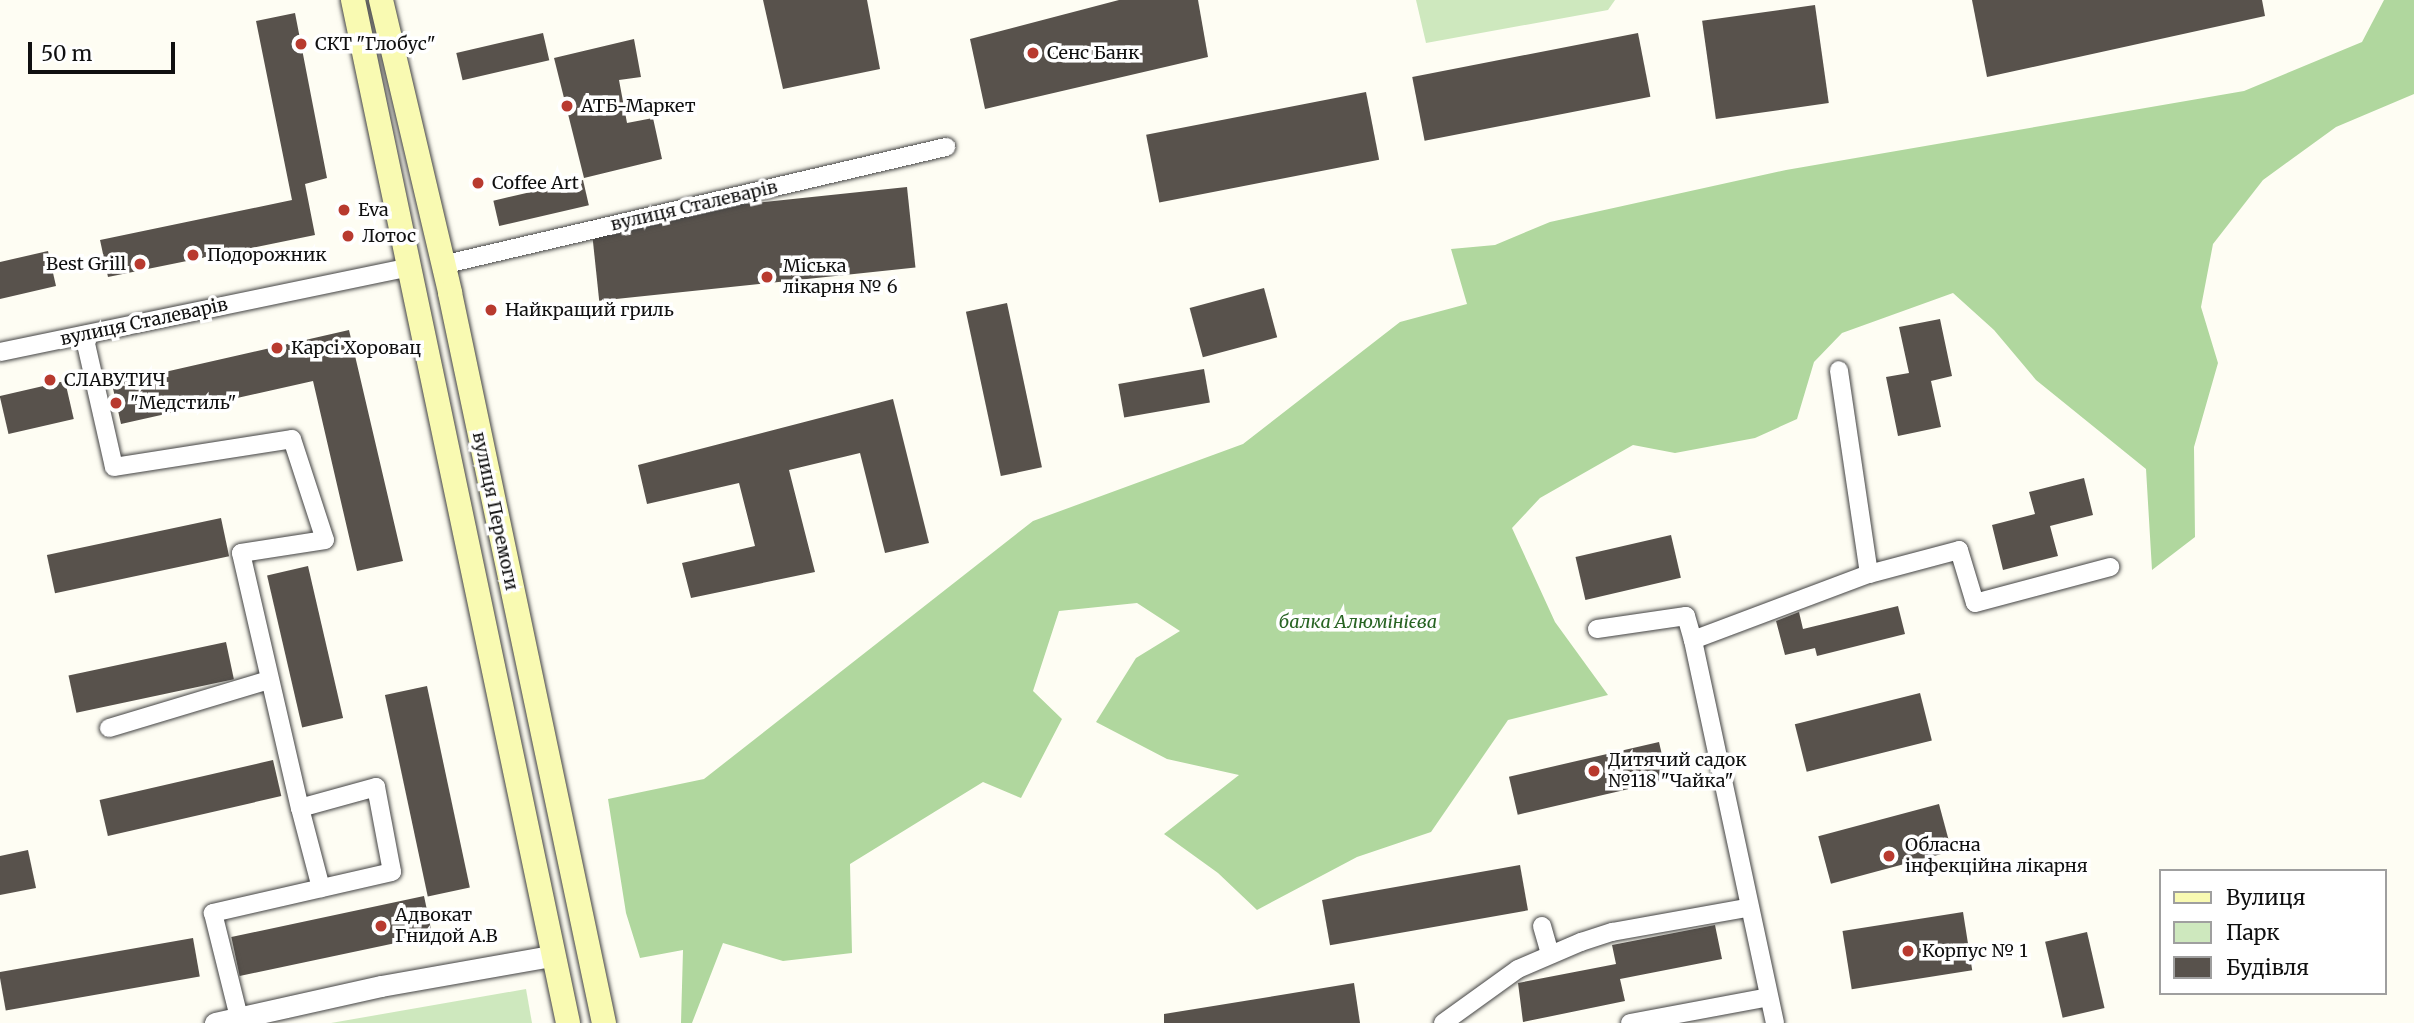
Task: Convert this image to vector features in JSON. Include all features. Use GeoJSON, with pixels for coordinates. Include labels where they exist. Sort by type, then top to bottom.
{"type":"FeatureCollection","features":[{"type":"Feature","properties":{"kind":"main road","name":"вулиця Перемоги"},"geometry":{"type":"LineString","coordinates":[[353,0],[411,267],[551,956],[568,1023]]}},
{"type":"Feature","properties":{"kind":"main road","name":"вулиця Перемоги"},"geometry":{"type":"LineString","coordinates":[[381,0],[442,265],[604,1023]]}},
{"type":"Feature","properties":{"kind":"main road"},"geometry":{"type":"LineString","coordinates":[[551,956],[587,949]]}},
{"type":"Feature","properties":{"kind":"street","name":"вулиця Сталеварів"},"geometry":{"type":"LineString","coordinates":[[442,265],[946,147]]}},
{"type":"Feature","properties":{"kind":"street","name":"вулиця Сталеварів"},"geometry":{"type":"LineString","coordinates":[[0,352],[411,267]]}},
{"type":"Feature","properties":{"kind":"street"},"geometry":{"type":"LineString","coordinates":[[83,335],[114,467],[292,439],[325,540],[241,553],[269,680],[321,888]]}},
{"type":"Feature","properties":{"kind":"street"},"geometry":{"type":"LineString","coordinates":[[1839,370],[1869,574]]}},
{"type":"Feature","properties":{"kind":"street"},"geometry":{"type":"LineString","coordinates":[[1693,640],[1869,574],[1959,550],[1975,603],[2110,567]]}},
{"type":"Feature","properties":{"kind":"street"},"geometry":{"type":"LineString","coordinates":[[1597,629],[1686,616],[1747,908],[1775,1023]]}},
{"type":"Feature","properties":{"kind":"street"},"geometry":{"type":"LineString","coordinates":[[109,727],[269,680]]}},
{"type":"Feature","properties":{"kind":"street"},"geometry":{"type":"LineString","coordinates":[[239,1017],[213,913],[392,872],[376,787],[300,808]]}},
{"type":"Feature","properties":{"kind":"street"},"geometry":{"type":"LineString","coordinates":[[1443,1023],[1518,970],[1550,954],[1612,932],[1747,908]]}},
{"type":"Feature","properties":{"kind":"street"},"geometry":{"type":"LineString","coordinates":[[1542,926],[1550,954]]}},
{"type":"Feature","properties":{"kind":"street"},"geometry":{"type":"LineString","coordinates":[[215,1023],[551,956]]}},
{"type":"Feature","properties":{"kind":"street"},"geometry":{"type":"LineString","coordinates":[[1630,1023],[1769,997]]}},
{"type":"Feature","properties":{"kind":"green space"},"geometry":{"type":"Polygon","coordinates":[[[1416,0],[1615,0],[1608,10],[1426,43],[1416,0]]]}},
{"type":"Feature","properties":{"kind":"green space","name":"балка Алюмінієва"},"geometry":{"type":"Polygon","coordinates":[[[2384,0],[2414,0],[2414,94],[2336,127],[2263,180],[2213,244],[2201,307],[2218,363],[2194,447],[2195,537],[2152,570],[2146,469],[2036,380],[1994,330],[1953,293],[1842,333],[1814,362],[1797,419],[1755,438],[1675,453],[1633,445],[1540,498],[1512,528],[1555,622],[1608,695],[1508,720],[1431,832],[1357,857],[1257,910],[1218,873],[1164,834],[1239,775],[1167,759],[1096,722],[1136,658],[1180,631],[1137,603],[1059,611],[1033,691],[1062,719],[1021,798],[983,782],[850,864],[852,953],[783,961],[723,943],[692,1023],[681,1023],[683,950],[640,958],[626,913],[608,799],[704,779],[1033,521],[1243,444],[1400,322],[1467,304],[1451,249],[1495,245],[1550,222],[1786,170],[2244,91],[2362,42],[2384,0]]]}},
{"type":"Feature","properties":{"kind":"green space"},"geometry":{"type":"Polygon","coordinates":[[[526,989],[532,1023],[331,1023],[526,989]]]}},
{"type":"Feature","properties":{"kind":"building"},"geometry":{"type":"Polygon","coordinates":[[[763,0],[867,0],[880,69],[783,89],[763,0]]]}},
{"type":"Feature","properties":{"kind":"building"},"geometry":{"type":"Polygon","coordinates":[[[1119,0],[1198,0],[1208,57],[985,109],[970,39],[1119,0]]]}},
{"type":"Feature","properties":{"kind":"building"},"geometry":{"type":"Polygon","coordinates":[[[1972,0],[2262,0],[2265,16],[1987,77],[1972,0]]]}},
{"type":"Feature","properties":{"kind":"building"},"geometry":{"type":"Polygon","coordinates":[[[1815,5],[1829,103],[1716,119],[1702,21],[1815,5]]]}},
{"type":"Feature","properties":{"kind":"building"},"geometry":{"type":"Polygon","coordinates":[[[295,13],[327,178],[305,184],[315,235],[108,277],[100,240],[292,200],[256,21],[295,13]]]}},
{"type":"Feature","properties":{"kind":"building"},"geometry":{"type":"Polygon","coordinates":[[[543,33],[549,60],[463,80],[456,53],[543,33]]]}},
{"type":"Feature","properties":{"kind":"building"},"geometry":{"type":"Polygon","coordinates":[[[1638,33],[1650,97],[1425,141],[1412,77],[1638,33]]]}},
{"type":"Feature","properties":{"kind":"building"},"geometry":{"type":"Polygon","coordinates":[[[634,39],[641,77],[619,80],[627,123],[653,118],[662,159],[584,178],[554,58],[634,39]]]}},
{"type":"Feature","properties":{"kind":"building"},"geometry":{"type":"Polygon","coordinates":[[[1366,92],[1379,160],[1159,202],[1146,135],[1366,92]]]}},
{"type":"Feature","properties":{"kind":"building"},"geometry":{"type":"Polygon","coordinates":[[[583,180],[589,205],[499,226],[493,201],[583,180]]]}},
{"type":"Feature","properties":{"kind":"building"},"geometry":{"type":"Polygon","coordinates":[[[907,187],[915,268],[599,301],[591,220],[907,187]]]}},
{"type":"Feature","properties":{"kind":"building"},"geometry":{"type":"Polygon","coordinates":[[[48,251],[56,286],[0,299],[0,262],[48,251]]]}},
{"type":"Feature","properties":{"kind":"building"},"geometry":{"type":"Polygon","coordinates":[[[1264,288],[1277,337],[1203,357],[1190,308],[1264,288]]]}},
{"type":"Feature","properties":{"kind":"building"},"geometry":{"type":"Polygon","coordinates":[[[1007,303],[1042,467],[1001,476],[966,312],[1007,303]]]}},
{"type":"Feature","properties":{"kind":"building"},"geometry":{"type":"Polygon","coordinates":[[[1940,319],[1952,376],[1931,381],[1941,427],[1898,436],[1886,377],[1909,373],[1899,327],[1940,319]]]}},
{"type":"Feature","properties":{"kind":"building"},"geometry":{"type":"Polygon","coordinates":[[[349,330],[403,561],[357,571],[313,381],[121,424],[112,384],[349,330]]]}},
{"type":"Feature","properties":{"kind":"building"},"geometry":{"type":"Polygon","coordinates":[[[1204,369],[1210,402],[1124,418],[1118,384],[1204,369]]]}},
{"type":"Feature","properties":{"kind":"building"},"geometry":{"type":"Polygon","coordinates":[[[65,381],[74,419],[8,434],[0,396],[65,381]]]}},
{"type":"Feature","properties":{"kind":"building"},"geometry":{"type":"Polygon","coordinates":[[[893,399],[929,543],[885,553],[860,453],[789,470],[815,572],[691,598],[682,563],[755,546],[739,483],[647,504],[638,465],[893,399]]]}},
{"type":"Feature","properties":{"kind":"building"},"geometry":{"type":"Polygon","coordinates":[[[2084,478],[2093,515],[2050,526],[2058,556],[2003,570],[1992,525],[2035,514],[2029,492],[2084,478]]]}},
{"type":"Feature","properties":{"kind":"building"},"geometry":{"type":"Polygon","coordinates":[[[221,518],[229,556],[55,593],[47,555],[221,518]]]}},
{"type":"Feature","properties":{"kind":"building"},"geometry":{"type":"Polygon","coordinates":[[[1671,535],[1681,578],[1585,600],[1576,557],[1671,535]]]}},
{"type":"Feature","properties":{"kind":"building"},"geometry":{"type":"Polygon","coordinates":[[[308,566],[343,718],[302,727],[267,575],[308,566]]]}},
{"type":"Feature","properties":{"kind":"building"},"geometry":{"type":"Polygon","coordinates":[[[1898,606],[1905,634],[1817,656],[1815,648],[1785,655],[1776,621],[1799,612],[1803,629],[1898,606]]]}},
{"type":"Feature","properties":{"kind":"building"},"geometry":{"type":"Polygon","coordinates":[[[226,642],[234,679],[76,713],[69,675],[226,642]]]}},
{"type":"Feature","properties":{"kind":"building"},"geometry":{"type":"Polygon","coordinates":[[[427,686],[470,887],[428,896],[385,695],[427,686]]]}},
{"type":"Feature","properties":{"kind":"building"},"geometry":{"type":"Polygon","coordinates":[[[1920,693],[1932,741],[1807,772],[1795,724],[1920,693]]]}},
{"type":"Feature","properties":{"kind":"building"},"geometry":{"type":"Polygon","coordinates":[[[1659,742],[1668,780],[1518,815],[1509,777],[1659,742]]]}},
{"type":"Feature","properties":{"kind":"building"},"geometry":{"type":"Polygon","coordinates":[[[273,760],[281,796],[108,836],[100,800],[273,760]]]}},
{"type":"Feature","properties":{"kind":"building"},"geometry":{"type":"Polygon","coordinates":[[[1939,804],[1952,851],[1831,884],[1818,836],[1939,804]]]}},
{"type":"Feature","properties":{"kind":"building"},"geometry":{"type":"Polygon","coordinates":[[[28,850],[36,888],[0,895],[0,856],[28,850]]]}},
{"type":"Feature","properties":{"kind":"building"},"geometry":{"type":"Polygon","coordinates":[[[1520,865],[1528,910],[1330,945],[1322,900],[1520,865]]]}},
{"type":"Feature","properties":{"kind":"building"},"geometry":{"type":"Polygon","coordinates":[[[424,896],[432,935],[240,976],[231,937],[424,896]]]}},
{"type":"Feature","properties":{"kind":"building","name":"Корпус № 1"},"geometry":{"type":"Polygon","coordinates":[[[1963,912],[1972,970],[1852,989],[1843,931],[1963,912]]]}},
{"type":"Feature","properties":{"kind":"building"},"geometry":{"type":"Polygon","coordinates":[[[1715,925],[1722,959],[1620,979],[1625,1001],[1523,1022],[1518,983],[1616,964],[1612,945],[1715,925]]]}},
{"type":"Feature","properties":{"kind":"building"},"geometry":{"type":"Polygon","coordinates":[[[2087,932],[2105,1008],[2063,1018],[2045,942],[2087,932]]]}},
{"type":"Feature","properties":{"kind":"building"},"geometry":{"type":"Polygon","coordinates":[[[193,938],[200,976],[6,1011],[0,972],[193,938]]]}},
{"type":"Feature","properties":{"kind":"building"},"geometry":{"type":"Polygon","coordinates":[[[1354,983],[1360,1023],[1164,1023],[1164,1014],[1354,983]]]}},
{"type":"Feature","properties":{"kind":"place","name":"СКТ \"Глобус\""},"geometry":{"type":"Point","coordinates":[301,44]}},
{"type":"Feature","properties":{"kind":"place","name":"Сенс Банк"},"geometry":{"type":"Point","coordinates":[1033,53]}},
{"type":"Feature","properties":{"kind":"place","name":"АТБ-Маркет"},"geometry":{"type":"Point","coordinates":[567,106]}},
{"type":"Feature","properties":{"kind":"place","name":"Coffee Art"},"geometry":{"type":"Point","coordinates":[478,183]}},
{"type":"Feature","properties":{"kind":"place","name":"Eva"},"geometry":{"type":"Point","coordinates":[344,210]}},
{"type":"Feature","properties":{"kind":"place","name":"Лотос"},"geometry":{"type":"Point","coordinates":[348,236]}},
{"type":"Feature","properties":{"kind":"place","name":"Подорожник"},"geometry":{"type":"Point","coordinates":[193,255]}},
{"type":"Feature","properties":{"kind":"place","name":"Best Grill"},"geometry":{"type":"Point","coordinates":[140,264]}},
{"type":"Feature","properties":{"kind":"place","name":"Мiська лiкарня № 6"},"geometry":{"type":"Point","coordinates":[767,277]}},
{"type":"Feature","properties":{"kind":"place","name":"Найкращий гриль"},"geometry":{"type":"Point","coordinates":[491,310]}},
{"type":"Feature","properties":{"kind":"place","name":"Карсі Хоровац"},"geometry":{"type":"Point","coordinates":[277,348]}},
{"type":"Feature","properties":{"kind":"place","name":"СЛАВУТИЧ"},"geometry":{"type":"Point","coordinates":[50,380]}},
{"type":"Feature","properties":{"kind":"place","name":"\"Медстиль\""},"geometry":{"type":"Point","coordinates":[116,403]}},
{"type":"Feature","properties":{"kind":"place","name":"Дитячий садок №118 \"Чайка\""},"geometry":{"type":"Point","coordinates":[1594,771]}},
{"type":"Feature","properties":{"kind":"place","name":"Обласна інфекційна лікарня"},"geometry":{"type":"Point","coordinates":[1889,856]}},
{"type":"Feature","properties":{"kind":"place","name":"Адвокат Гнидой А.В"},"geometry":{"type":"Point","coordinates":[381,926]}},
{"type":"Feature","properties":{"kind":"place","name":"Корпус № 1"},"geometry":{"type":"Point","coordinates":[1908,951]}}]}
